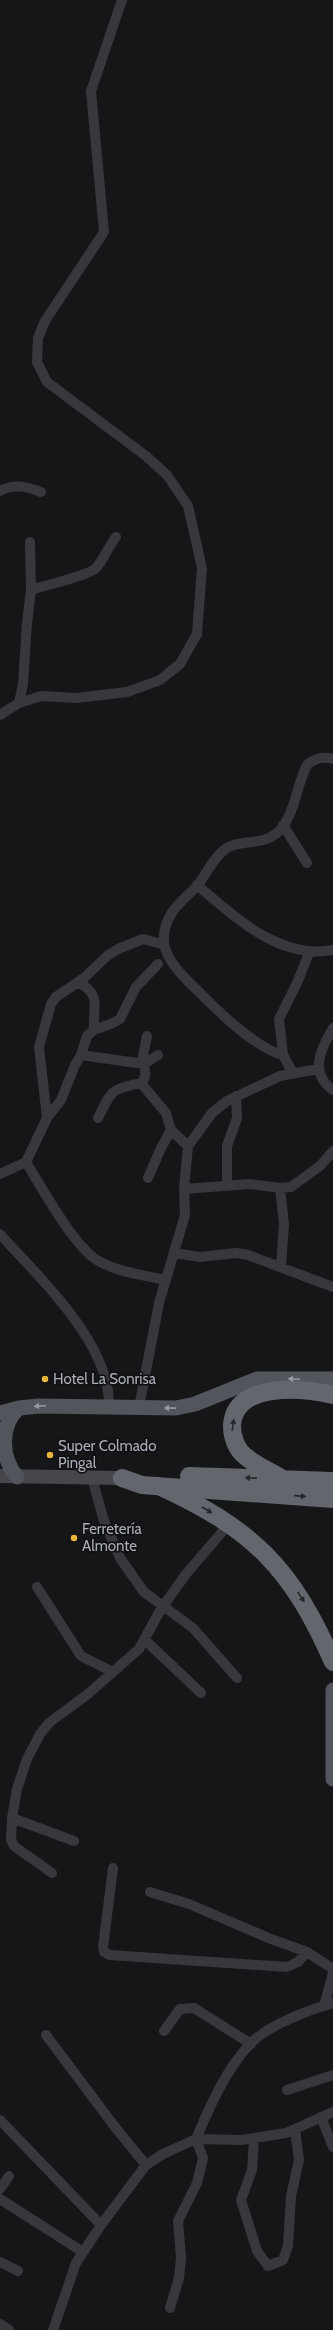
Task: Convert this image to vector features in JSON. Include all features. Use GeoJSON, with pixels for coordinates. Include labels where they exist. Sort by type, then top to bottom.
{"type":"FeatureCollection","features":[{"type":"Feature","properties":{"kind":"highway"},"geometry":{"type":"LineString","coordinates":[[284,1480],[244,1456],[232,1435],[232,1422],[237,1409],[250,1396],[263,1392],[284,1391],[333,1395]]}},
{"type":"Feature","properties":{"kind":"highway"},"geometry":{"type":"LineString","coordinates":[[122,1478],[141,1475],[168,1475],[284,1480],[332,1490]]}},
{"type":"Feature","properties":{"kind":"highway"},"geometry":{"type":"LineString","coordinates":[[122,1478],[142,1485],[159,1486],[332,1490]]}},
{"type":"Feature","properties":{"kind":"highway"},"geometry":{"type":"LineString","coordinates":[[159,1486],[190,1500],[255,1542],[293,1585],[318,1628],[333,1662]]}},
{"type":"Feature","properties":{"kind":"main road"},"geometry":{"type":"LineString","coordinates":[[0,1413],[19,1408],[39,1406],[176,1408],[196,1404],[257,1379],[333,1379]]}},
{"type":"Feature","properties":{"kind":"main road"},"geometry":{"type":"LineString","coordinates":[[17,1477],[10,1468],[5,1457],[3,1439],[6,1424],[19,1408]]}},
{"type":"Feature","properties":{"kind":"main road"},"geometry":{"type":"LineString","coordinates":[[0,1476],[122,1478]]}},
{"type":"Feature","properties":{"kind":"main road"},"geometry":{"type":"LineString","coordinates":[[333,1690],[333,1779]]}},
{"type":"Feature","properties":{"kind":"street"},"geometry":{"type":"LineString","coordinates":[[0,715],[19,703],[41,696],[76,698],[127,692],[160,680],[180,664],[197,634],[202,568],[188,506],[167,475],[151,461],[47,382],[37,362],[38,338],[45,321],[104,232],[92,91],[122,0]]}},
{"type":"Feature","properties":{"kind":"street"},"geometry":{"type":"LineString","coordinates":[[0,491],[5,488],[25,486],[41,492]]}},
{"type":"Feature","properties":{"kind":"street"},"geometry":{"type":"LineString","coordinates":[[32,590],[64,579],[86,576],[96,569],[106,549],[116,537]]}},
{"type":"Feature","properties":{"kind":"street"},"geometry":{"type":"LineString","coordinates":[[19,703],[23,684],[26,623],[32,590],[30,542]]}},
{"type":"Feature","properties":{"kind":"street"},"geometry":{"type":"LineString","coordinates":[[284,1055],[267,1048],[210,1003],[177,970],[162,944],[164,929],[170,916],[197,885],[223,851],[230,846],[268,839],[277,834],[290,814],[307,765],[313,760],[322,757],[333,759]]}},
{"type":"Feature","properties":{"kind":"street"},"geometry":{"type":"LineString","coordinates":[[283,825],[307,863]]}},
{"type":"Feature","properties":{"kind":"street"},"geometry":{"type":"LineString","coordinates":[[197,885],[239,922],[265,937],[309,953],[333,950]]}},
{"type":"Feature","properties":{"kind":"street"},"geometry":{"type":"LineString","coordinates":[[47,1118],[39,1047],[51,1004],[61,992],[78,982],[107,956],[118,949],[143,939],[162,944]]}},
{"type":"Feature","properties":{"kind":"street"},"geometry":{"type":"LineString","coordinates":[[293,1073],[284,1055],[279,1019],[297,983],[309,953]]}},
{"type":"Feature","properties":{"kind":"street"},"geometry":{"type":"LineString","coordinates":[[0,1174],[26,1162],[47,1118],[61,1100],[75,1065],[82,1055],[87,1036],[94,1030],[120,1019],[136,986],[158,964]]}},
{"type":"Feature","properties":{"kind":"street"},"geometry":{"type":"LineString","coordinates":[[78,982],[87,987],[94,996],[96,1008],[94,1030]]}},
{"type":"Feature","properties":{"kind":"street"},"geometry":{"type":"LineString","coordinates":[[333,1028],[323,1048],[318,1069],[321,1079],[333,1090]]}},
{"type":"Feature","properties":{"kind":"street"},"geometry":{"type":"LineString","coordinates":[[98,1118],[113,1090],[124,1086],[141,1084],[145,1079],[146,1071],[143,1057],[147,1036]]}},
{"type":"Feature","properties":{"kind":"street"},"geometry":{"type":"LineString","coordinates":[[82,1055],[144,1064],[158,1055]]}},
{"type":"Feature","properties":{"kind":"street"},"geometry":{"type":"LineString","coordinates":[[139,1407],[154,1322],[165,1280],[185,1216],[184,1189],[188,1146],[212,1113],[236,1096],[264,1083],[293,1073],[318,1069]]}},
{"type":"Feature","properties":{"kind":"street"},"geometry":{"type":"LineString","coordinates":[[141,1084],[166,1113],[172,1130],[188,1146]]}},
{"type":"Feature","properties":{"kind":"street"},"geometry":{"type":"LineString","coordinates":[[227,1185],[228,1146],[237,1118],[236,1096]]}},
{"type":"Feature","properties":{"kind":"street"},"geometry":{"type":"LineString","coordinates":[[148,1178],[161,1148],[172,1130]]}},
{"type":"Feature","properties":{"kind":"street"},"geometry":{"type":"LineString","coordinates":[[184,1189],[250,1184],[280,1188],[291,1187],[305,1178],[328,1158],[333,1151]]}},
{"type":"Feature","properties":{"kind":"street"},"geometry":{"type":"LineString","coordinates":[[26,1162],[76,1241],[91,1256],[107,1265],[165,1280]]}},
{"type":"Feature","properties":{"kind":"street"},"geometry":{"type":"LineString","coordinates":[[280,1188],[284,1224],[281,1267]]}},
{"type":"Feature","properties":{"kind":"street"},"geometry":{"type":"LineString","coordinates":[[0,1234],[80,1325],[108,1386],[109,1407]]}},
{"type":"Feature","properties":{"kind":"street"},"geometry":{"type":"LineString","coordinates":[[174,1253],[200,1257],[236,1253],[265,1260],[333,1287]]}},
{"type":"Feature","properties":{"kind":"street"},"geometry":{"type":"LineString","coordinates":[[92,1478],[104,1521],[120,1558],[144,1592],[193,1628],[237,1678]]}},
{"type":"Feature","properties":{"kind":"street"},"geometry":{"type":"LineString","coordinates":[[52,1873],[14,1846],[11,1840],[12,1818],[17,1789],[27,1759],[40,1734],[50,1722],[88,1694],[139,1649],[164,1606],[186,1574],[229,1524]]}},
{"type":"Feature","properties":{"kind":"street"},"geometry":{"type":"LineString","coordinates":[[37,1586],[81,1656],[113,1672]]}},
{"type":"Feature","properties":{"kind":"street"},"geometry":{"type":"LineString","coordinates":[[145,1640],[201,1693]]}},
{"type":"Feature","properties":{"kind":"street"},"geometry":{"type":"LineString","coordinates":[[12,1818],[74,1841]]}},
{"type":"Feature","properties":{"kind":"street"},"geometry":{"type":"LineString","coordinates":[[114,1868],[102,1947],[104,1952],[110,1955],[287,1967],[298,1962],[307,1952]]}},
{"type":"Feature","properties":{"kind":"street"},"geometry":{"type":"LineString","coordinates":[[150,1892],[189,1904],[271,1939],[307,1952],[333,1969]]}},
{"type":"Feature","properties":{"kind":"street"},"geometry":{"type":"LineString","coordinates":[[170,2308],[180,2278],[181,2258],[178,2221],[197,2183],[203,2158],[196,2139],[207,2113],[229,2072],[251,2044],[269,2030],[328,2005],[333,1973]]}},
{"type":"Feature","properties":{"kind":"street"},"geometry":{"type":"LineString","coordinates":[[164,2031],[180,2009],[194,2008],[251,2044]]}},
{"type":"Feature","properties":{"kind":"street"},"geometry":{"type":"LineString","coordinates":[[46,2035],[115,2127],[146,2165]]}},
{"type":"Feature","properties":{"kind":"street"},"geometry":{"type":"LineString","coordinates":[[287,2090],[333,2074]]}},
{"type":"Feature","properties":{"kind":"street"},"geometry":{"type":"LineString","coordinates":[[54,2329],[76,2263],[102,2224],[146,2165],[163,2154],[196,2139],[254,2139],[286,2133],[333,2112]]}},
{"type":"Feature","properties":{"kind":"street"},"geometry":{"type":"LineString","coordinates":[[321,2117],[333,2147]]}},
{"type":"Feature","properties":{"kind":"street"},"geometry":{"type":"LineString","coordinates":[[0,2120],[102,2224]]}},
{"type":"Feature","properties":{"kind":"street"},"geometry":{"type":"LineString","coordinates":[[254,2139],[252,2170],[241,2200],[257,2251],[268,2266],[283,2260],[288,2246],[291,2196],[299,2160],[295,2129]]}},
{"type":"Feature","properties":{"kind":"street"},"geometry":{"type":"LineString","coordinates":[[0,2189],[9,2176]]}},
{"type":"Feature","properties":{"kind":"street"},"geometry":{"type":"LineString","coordinates":[[0,2199],[83,2252]]}},
{"type":"Feature","properties":{"kind":"street"},"geometry":{"type":"LineString","coordinates":[[0,2262],[18,2271]]}},
{"type":"Feature","properties":{"kind":"street"},"geometry":{"type":"LineString","coordinates":[[0,2324],[9,2330]]}},
{"type":"Feature","properties":{"kind":"place","name":"Hotel La Sonrisa"},"geometry":{"type":"Point","coordinates":[45,1379]}},
{"type":"Feature","properties":{"kind":"place","name":"Super Colmado Pingal"},"geometry":{"type":"Point","coordinates":[50,1455]}},
{"type":"Feature","properties":{"kind":"place","name":"Ferretería Almonte"},"geometry":{"type":"Point","coordinates":[74,1538]}}]}
